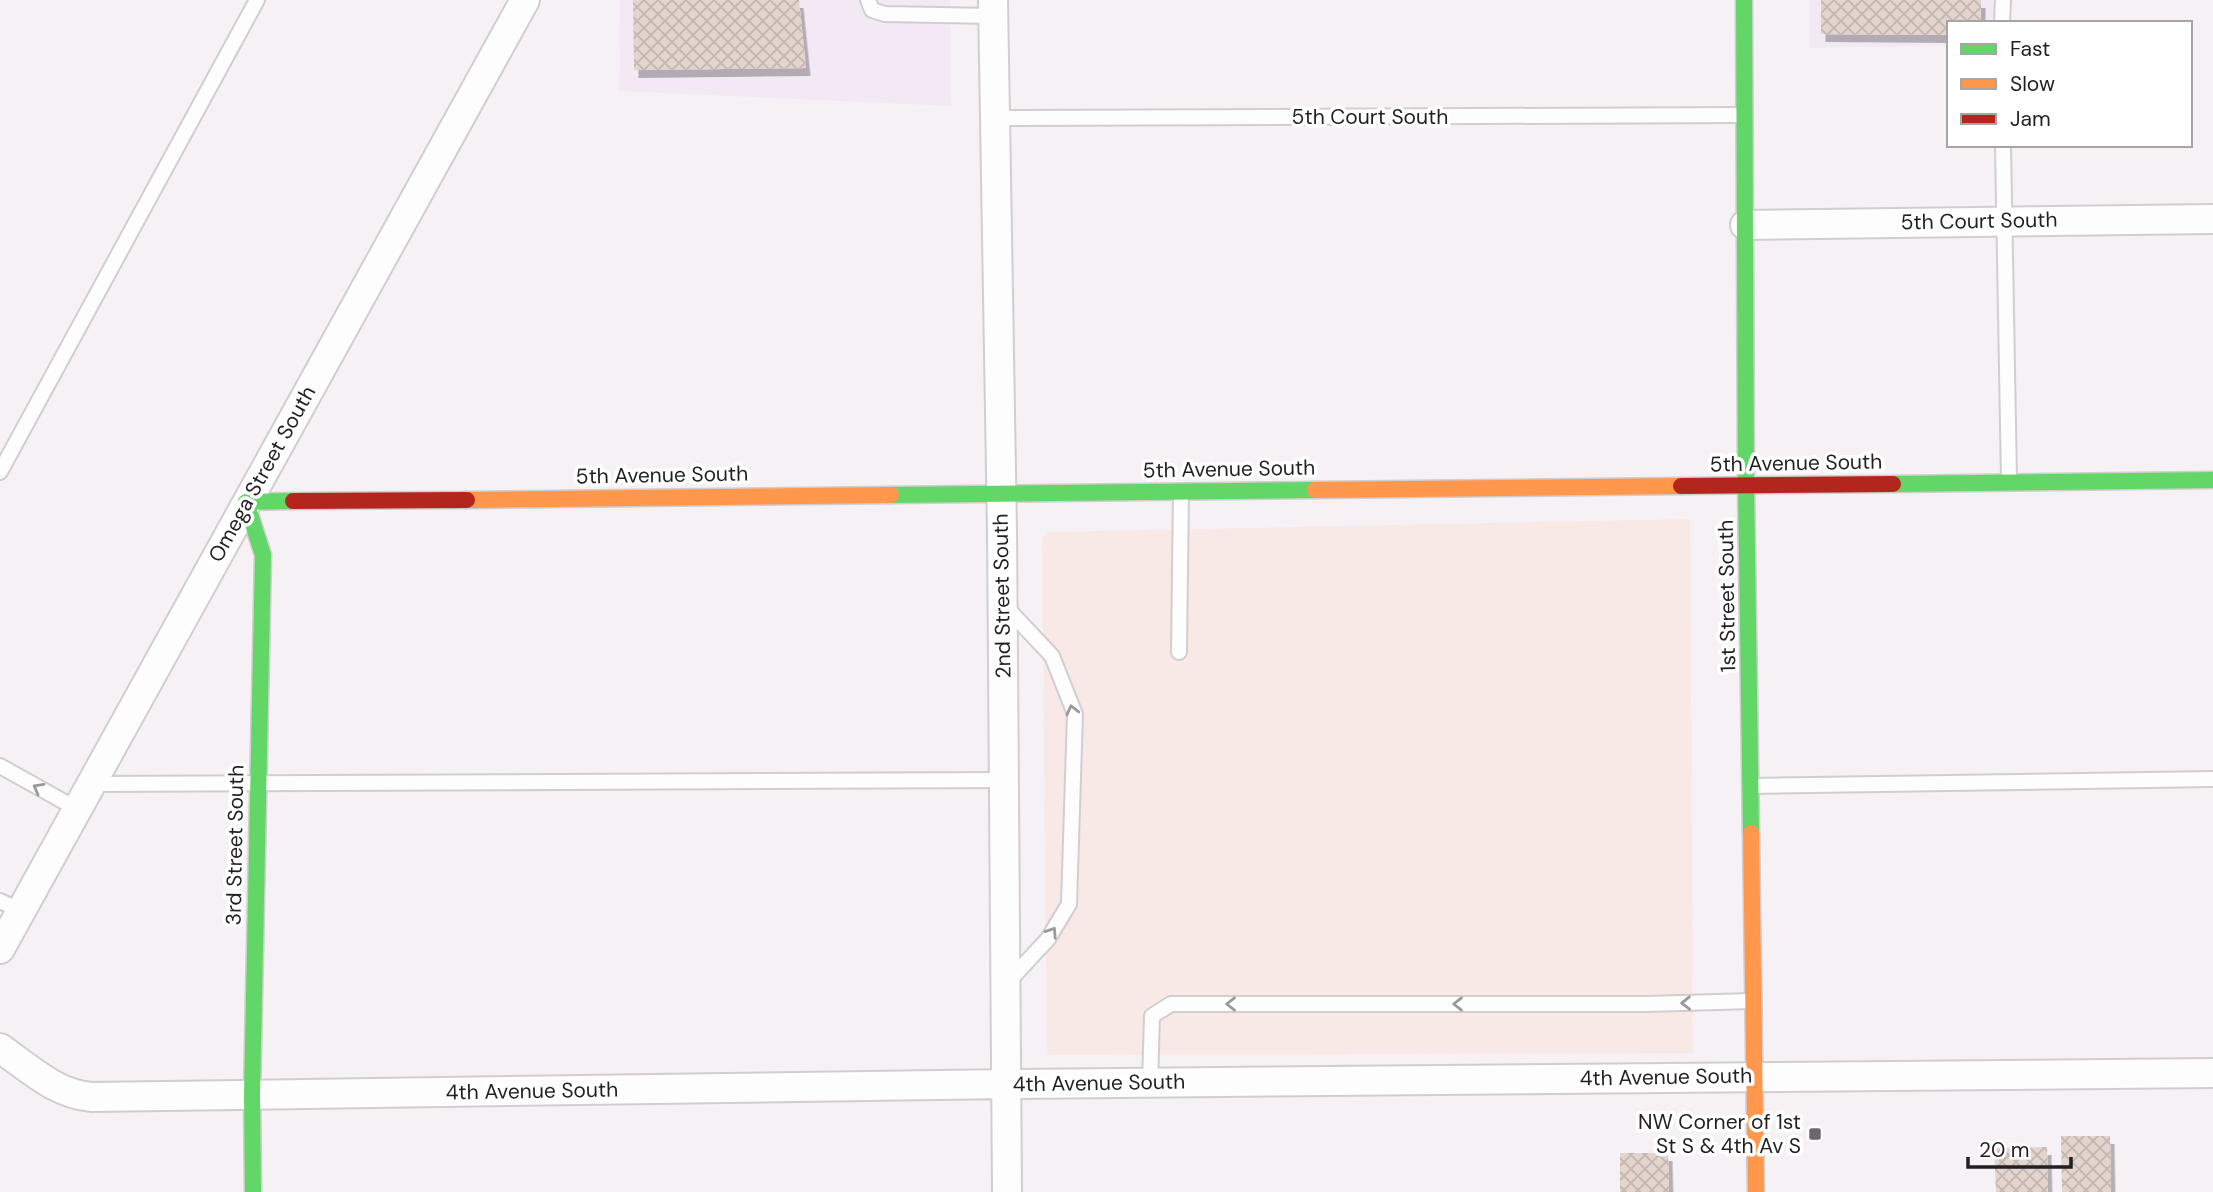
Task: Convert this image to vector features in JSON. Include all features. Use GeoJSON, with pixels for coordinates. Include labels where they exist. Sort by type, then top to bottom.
{"type":"FeatureCollection","features":[{"type":"Feature","properties":{"kind":"street","name":"Omega Street South"},"geometry":{"type":"LineString","coordinates":[[0,949],[10,906],[77,809],[525,0]]}},
{"type":"Feature","properties":{"kind":"street","name":"1st Street South"},"geometry":{"type":"LineString","coordinates":[[1744,0],[1746,484],[1756,1192]]}},
{"type":"Feature","properties":{"kind":"street","name":"2nd Street South"},"geometry":{"type":"LineString","coordinates":[[993,8],[1007,983],[1007,1192]]}},
{"type":"Feature","properties":{"kind":"street","name":"5th Court South"},"geometry":{"type":"LineString","coordinates":[[1745,225],[2213,219]]}},
{"type":"Feature","properties":{"kind":"street","name":"5th Avenue South"},"geometry":{"type":"LineString","coordinates":[[246,502],[2213,480]]}},
{"type":"Feature","properties":{"kind":"street","name":"3rd Street South"},"geometry":{"type":"LineString","coordinates":[[246,502],[263,555],[252,1095],[253,1192]]}},
{"type":"Feature","properties":{"kind":"street","name":"4th Avenue South"},"geometry":{"type":"LineString","coordinates":[[0,1048],[58,1090],[75,1096],[2213,1073]]}},
{"type":"Feature","properties":{"kind":"lane"},"geometry":{"type":"LineString","coordinates":[[0,472],[257,0]]}},
{"type":"Feature","properties":{"kind":"lane"},"geometry":{"type":"LineString","coordinates":[[868,0],[872,10],[885,14],[993,8]]}},
{"type":"Feature","properties":{"kind":"lane"},"geometry":{"type":"LineString","coordinates":[[2002,21],[2003,0]]}},
{"type":"Feature","properties":{"kind":"lane","name":"5th Court South"},"geometry":{"type":"LineString","coordinates":[[995,118],[1744,115]]}},
{"type":"Feature","properties":{"kind":"lane"},"geometry":{"type":"LineString","coordinates":[[2003,147],[2009,482]]}},
{"type":"Feature","properties":{"kind":"lane"},"geometry":{"type":"LineString","coordinates":[[1179,652],[1181,490]]}},
{"type":"Feature","properties":{"kind":"lane"},"geometry":{"type":"LineString","coordinates":[[1002,603],[1052,656],[1075,714],[1069,904],[1048,939],[1007,983]]}},
{"type":"Feature","properties":{"kind":"lane"},"geometry":{"type":"LineString","coordinates":[[0,766],[77,809]]}},
{"type":"Feature","properties":{"kind":"lane"},"geometry":{"type":"LineString","coordinates":[[1752,786],[2213,779]]}},
{"type":"Feature","properties":{"kind":"lane"},"geometry":{"type":"LineString","coordinates":[[90,784],[1004,780]]}},
{"type":"Feature","properties":{"kind":"lane"},"geometry":{"type":"LineString","coordinates":[[1150,1083],[1152,1016],[1171,1004],[1646,1004],[1754,1001]]}},
{"type":"Feature","properties":{"kind":"shaded area"},"geometry":{"type":"Polygon","coordinates":[[[620,0],[950,0],[951,106],[619,91],[620,0]]]}},
{"type":"Feature","properties":{"kind":"shaded area"},"geometry":{"type":"Polygon","coordinates":[[[1809,0],[1993,0],[1993,21],[1947,21],[1947,45],[1810,48],[1809,0]]]}},
{"type":"Feature","properties":{"kind":"shaded area"},"geometry":{"type":"Polygon","coordinates":[[[1690,519],[1693,1053],[1047,1055],[1042,539],[1047,532],[1690,519]]]}},
{"type":"Feature","properties":{"kind":"building"},"geometry":{"type":"Polygon","coordinates":[[[633,0],[799,0],[806,68],[634,70],[633,0]]]}},
{"type":"Feature","properties":{"kind":"building"},"geometry":{"type":"Polygon","coordinates":[[[1821,0],[1981,0],[1981,21],[1947,21],[1947,35],[1821,34],[1821,0]]]}},
{"type":"Feature","properties":{"kind":"building"},"geometry":{"type":"Polygon","coordinates":[[[2061,1136],[2110,1136],[2111,1192],[2062,1192],[2061,1136]]]}},
{"type":"Feature","properties":{"kind":"building"},"geometry":{"type":"Polygon","coordinates":[[[2047,1147],[2048,1192],[1996,1192],[1994,1148],[2047,1147]]]}},
{"type":"Feature","properties":{"kind":"building"},"geometry":{"type":"Polygon","coordinates":[[[1620,1153],[1668,1153],[1669,1192],[1620,1192],[1620,1153]]]}},
{"type":"Feature","properties":{"kind":"traffic: fast"},"geometry":{"type":"LineString","coordinates":[[1744,0],[1751,833]]}},
{"type":"Feature","properties":{"kind":"traffic: fast"},"geometry":{"type":"LineString","coordinates":[[1893,484],[2213,480]]}},
{"type":"Feature","properties":{"kind":"traffic: fast"},"geometry":{"type":"LineString","coordinates":[[891,495],[1315,490]]}},
{"type":"Feature","properties":{"kind":"traffic: fast"},"geometry":{"type":"LineString","coordinates":[[253,1192],[252,1095],[263,555],[246,502],[293,501]]}},
{"type":"Feature","properties":{"kind":"traffic: slow"},"geometry":{"type":"LineString","coordinates":[[1315,490],[1681,486]]}},
{"type":"Feature","properties":{"kind":"traffic: slow"},"geometry":{"type":"LineString","coordinates":[[467,500],[891,495]]}},
{"type":"Feature","properties":{"kind":"traffic: slow"},"geometry":{"type":"LineString","coordinates":[[1751,833],[1756,1192]]}},
{"type":"Feature","properties":{"kind":"traffic: jam"},"geometry":{"type":"LineString","coordinates":[[1681,486],[1893,484]]}},
{"type":"Feature","properties":{"kind":"traffic: jam"},"geometry":{"type":"LineString","coordinates":[[293,501],[467,500]]}},
{"type":"Feature","properties":{"kind":"place","name":"NW Corner of 1st St S & 4th Av S"},"geometry":{"type":"Point","coordinates":[1815,1134]}}]}
